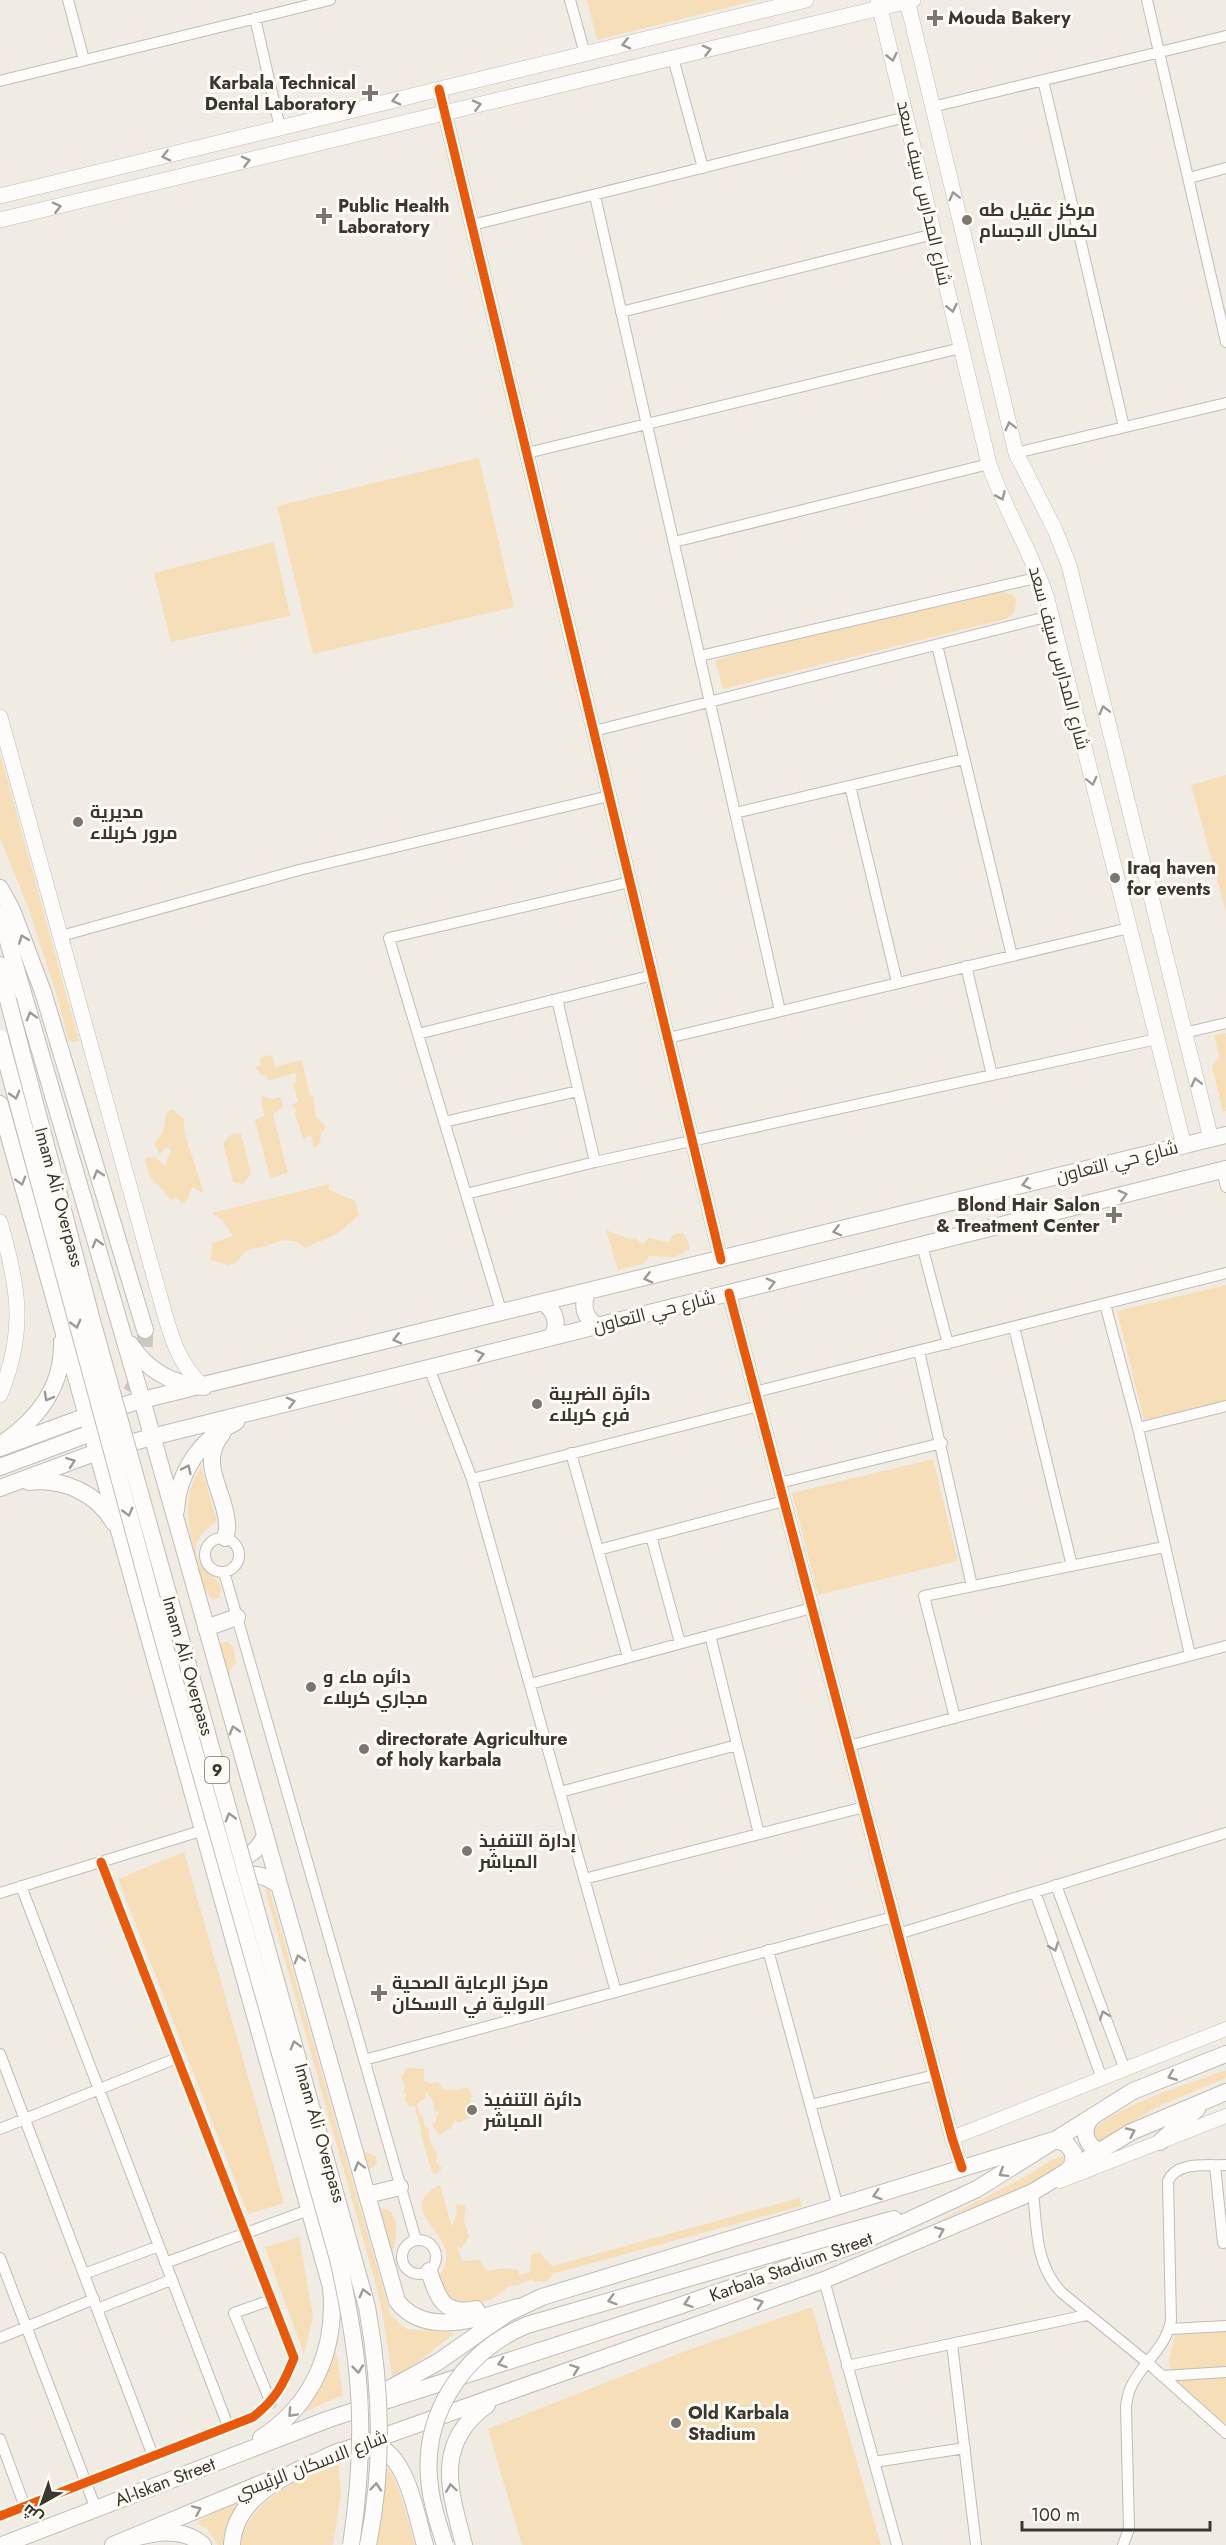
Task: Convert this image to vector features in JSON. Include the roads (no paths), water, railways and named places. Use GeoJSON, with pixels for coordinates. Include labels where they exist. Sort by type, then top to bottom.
{"type":"FeatureCollection","features":[{"type":"Feature","properties":{"kind":"main road"},"geometry":{"type":"LineString","coordinates":[[0,196],[806,0]]}},
{"type":"Feature","properties":{"kind":"main road"},"geometry":{"type":"LineString","coordinates":[[0,220],[673,58],[879,4],[909,0]]}},
{"type":"Feature","properties":{"kind":"main road","name":"شارع المدارس سيف سعد"},"geometry":{"type":"LineString","coordinates":[[909,0],[947,169],[1016,453],[1070,565],[1184,1033],[1218,1137]]}},
{"type":"Feature","properties":{"kind":"main road","name":"شارع المدارس سيف سعد"},"geometry":{"type":"LineString","coordinates":[[879,4],[989,464],[1008,512],[1040,577],[1184,1146]]}},
{"type":"Feature","properties":{"kind":"main road"},"geometry":{"type":"LineString","coordinates":[[913,146],[925,151],[937,147],[941,142]]}},
{"type":"Feature","properties":{"kind":"main road"},"geometry":{"type":"LineString","coordinates":[[920,174],[924,169],[936,165],[947,169]]}},
{"type":"Feature","properties":{"kind":"main road"},"geometry":{"type":"LineString","coordinates":[[0,717],[175,1347],[192,1375],[204,1387]]}},
{"type":"Feature","properties":{"kind":"main road"},"geometry":{"type":"LineString","coordinates":[[1108,844],[1120,848],[1136,837]]}},
{"type":"Feature","properties":{"kind":"main road"},"geometry":{"type":"LineString","coordinates":[[1116,875],[1126,867],[1132,866],[1144,870]]}},
{"type":"Feature","properties":{"kind":"main road"},"geometry":{"type":"LineString","coordinates":[[0,888],[12,910],[43,992],[145,1330]]}},
{"type":"Feature","properties":{"kind":"main road"},"geometry":{"type":"LineString","coordinates":[[0,914],[121,1325],[264,1838],[368,2195],[394,2294],[403,2309],[410,2315],[436,2322],[451,2322],[518,2307]]}},
{"type":"Feature","properties":{"kind":"main road","name":"Imam Ali Overpass"},"geometry":{"type":"LineString","coordinates":[[0,965],[91,1317],[367,2307],[376,2371],[379,2428],[375,2491],[368,2545]]}},
{"type":"Feature","properties":{"kind":"main road","name":"Imam Ali Overpass"},"geometry":{"type":"LineString","coordinates":[[0,1038],[149,1591],[338,2259],[354,2332],[361,2405],[361,2469],[349,2545]]}},
{"type":"Feature","properties":{"kind":"main road"},"geometry":{"type":"LineString","coordinates":[[0,1104],[332,2286],[333,2318],[328,2350],[316,2380],[297,2408],[270,2433],[238,2454]]}},
{"type":"Feature","properties":{"kind":"main road","name":"شارع حي التعاون"},"geometry":{"type":"LineString","coordinates":[[0,1446],[142,1400],[544,1304],[1218,1137]]}},
{"type":"Feature","properties":{"kind":"main road","name":"شارع حي التعاون"},"geometry":{"type":"LineString","coordinates":[[2,1487],[97,1452],[152,1437],[1224,1169]]}},
{"type":"Feature","properties":{"kind":"main road"},"geometry":{"type":"LineString","coordinates":[[0,1222],[15,1277],[18,1309],[12,1356],[0,1395]]}},
{"type":"Feature","properties":{"kind":"main road"},"geometry":{"type":"LineString","coordinates":[[51,1286],[105,1269]]}},
{"type":"Feature","properties":{"kind":"main road"},"geometry":{"type":"LineString","coordinates":[[587,1293],[584,1299],[584,1312],[597,1326]]}},
{"type":"Feature","properties":{"kind":"main road"},"geometry":{"type":"LineString","coordinates":[[544,1304],[549,1307],[556,1318],[552,1337]]}},
{"type":"Feature","properties":{"kind":"main road"},"geometry":{"type":"LineString","coordinates":[[0,1446],[28,1424],[46,1402],[53,1389],[61,1362],[60,1320]]}},
{"type":"Feature","properties":{"kind":"main road"},"geometry":{"type":"LineString","coordinates":[[121,1325],[132,1347],[158,1373],[180,1383],[204,1387]]}},
{"type":"Feature","properties":{"kind":"main road"},"geometry":{"type":"LineString","coordinates":[[177,1526],[179,1491],[189,1464],[206,1442],[229,1425],[260,1410]]}},
{"type":"Feature","properties":{"kind":"main road"},"geometry":{"type":"LineString","coordinates":[[225,1538],[227,1524],[210,1458],[217,1440],[229,1425]]}},
{"type":"Feature","properties":{"kind":"main road"},"geometry":{"type":"LineString","coordinates":[[0,1467],[82,1436]]}},
{"type":"Feature","properties":{"kind":"main road"},"geometry":{"type":"LineString","coordinates":[[2,1487],[42,1481],[72,1487],[98,1503],[112,1519],[122,1537]]}},
{"type":"Feature","properties":{"kind":"main road"},"geometry":{"type":"LineString","coordinates":[[206,1628],[237,1617]]}},
{"type":"Feature","properties":{"kind":"main road"},"geometry":{"type":"LineString","coordinates":[[211,1854],[228,1860],[237,1860],[254,1853],[264,1838]]}},
{"type":"Feature","properties":{"kind":"main road"},"geometry":{"type":"LineString","coordinates":[[223,1899],[233,1882],[251,1874],[261,1875],[278,1885]]}},
{"type":"Feature","properties":{"kind":"main road","name":"Karbala Stadium Street"},"geometry":{"type":"LineString","coordinates":[[329,2419],[791,2268],[883,2233],[963,2196],[1004,2173],[1133,2091],[1226,2055]]}},
{"type":"Feature","properties":{"kind":"main road","name":"Karbala Stadium Street"},"geometry":{"type":"LineString","coordinates":[[501,2396],[824,2280],[1033,2192],[1131,2132],[1226,2092]]}},
{"type":"Feature","properties":{"kind":"main road"},"geometry":{"type":"LineString","coordinates":[[1160,2142],[1207,2100]]}},
{"type":"Feature","properties":{"kind":"main road"},"geometry":{"type":"LineString","coordinates":[[1094,2115],[1086,2125],[1085,2131],[1088,2143],[1098,2151]]}},
{"type":"Feature","properties":{"kind":"main road"},"geometry":{"type":"LineString","coordinates":[[329,2419],[438,2362],[489,2324],[518,2307],[542,2297],[1054,2140],[1066,2143],[1074,2154],[1072,2166],[1067,2171]]}},
{"type":"Feature","properties":{"kind":"main road"},"geometry":{"type":"LineString","coordinates":[[368,2195],[400,2187]]}},
{"type":"Feature","properties":{"kind":"main road"},"geometry":{"type":"LineString","coordinates":[[445,2545],[430,2487],[429,2460],[433,2431],[439,2412],[454,2384],[484,2349],[506,2335],[537,2322],[963,2196]]}},
{"type":"Feature","properties":{"kind":"main road"},"geometry":{"type":"LineString","coordinates":[[429,2271],[443,2303],[456,2311],[542,2297]]}},
{"type":"Feature","properties":{"kind":"main road"},"geometry":{"type":"LineString","coordinates":[[464,2545],[449,2476],[452,2450],[471,2418],[501,2396]]}},
{"type":"Feature","properties":{"kind":"main road","name":"شارع الاسكان الرئيسي"},"geometry":{"type":"LineString","coordinates":[[119,2543],[340,2451],[501,2396]]}},
{"type":"Feature","properties":{"kind":"main road","name":"Al-Iskan Street"},"geometry":{"type":"LineString","coordinates":[[2,2545],[329,2419]]}},
{"type":"Feature","properties":{"kind":"main road"},"geometry":{"type":"LineString","coordinates":[[365,2443],[387,2450],[397,2461],[425,2545]]}},
{"type":"Feature","properties":{"kind":"main road"},"geometry":{"type":"LineString","coordinates":[[232,2545],[235,2528],[248,2508],[270,2485],[340,2451]]}},
{"type":"Feature","properties":{"kind":"main road"},"geometry":{"type":"LineString","coordinates":[[419,2527],[425,2518],[434,2512],[445,2512],[458,2522]]}},
{"type":"Feature","properties":{"kind":"main road"},"geometry":{"type":"LineString","coordinates":[[119,2543],[147,2534],[178,2533],[187,2534],[203,2545]]}},
{"type":"Feature","properties":{"kind":"street"},"geometry":{"type":"LineString","coordinates":[[68,0],[84,60]]}},
{"type":"Feature","properties":{"kind":"street"},"geometry":{"type":"LineString","coordinates":[[0,81],[330,0]]}},
{"type":"Feature","properties":{"kind":"street"},"geometry":{"type":"LineString","coordinates":[[570,0],[585,54]]}},
{"type":"Feature","properties":{"kind":"street"},"geometry":{"type":"LineString","coordinates":[[1147,0],[1189,178],[1221,292],[1226,342]]}},
{"type":"Feature","properties":{"kind":"street"},"geometry":{"type":"LineString","coordinates":[[255,18],[280,128]]}},
{"type":"Feature","properties":{"kind":"street"},"geometry":{"type":"LineString","coordinates":[[933,107],[1226,36]]}},
{"type":"Feature","properties":{"kind":"street"},"geometry":{"type":"LineString","coordinates":[[673,58],[703,168]]}},
{"type":"Feature","properties":{"kind":"street"},"geometry":{"type":"LineString","coordinates":[[1043,80],[1124,427]]}},
{"type":"Feature","properties":{"kind":"street"},"geometry":{"type":"LineString","coordinates":[[439,89],[721,1260]]}},
{"type":"Feature","properties":{"kind":"street"},"geometry":{"type":"LineString","coordinates":[[471,225],[906,117]]}},
{"type":"Feature","properties":{"kind":"street"},"geometry":{"type":"LineString","coordinates":[[1189,178],[1226,168]]}},
{"type":"Feature","properties":{"kind":"street"},"geometry":{"type":"LineString","coordinates":[[595,196],[780,1011]]}},
{"type":"Feature","properties":{"kind":"street"},"geometry":{"type":"LineString","coordinates":[[621,312],[934,234]]}},
{"type":"Feature","properties":{"kind":"street"},"geometry":{"type":"LineString","coordinates":[[526,453],[961,348]]}},
{"type":"Feature","properties":{"kind":"street"},"geometry":{"type":"LineString","coordinates":[[1016,453],[1226,403]]}},
{"type":"Feature","properties":{"kind":"street"},"geometry":{"type":"LineString","coordinates":[[674,542],[989,464]]}},
{"type":"Feature","properties":{"kind":"street"},"geometry":{"type":"LineString","coordinates":[[700,657],[1040,577]]}},
{"type":"Feature","properties":{"kind":"street"},"geometry":{"type":"LineString","coordinates":[[594,731],[1050,616]]}},
{"type":"Feature","properties":{"kind":"street"},"geometry":{"type":"LineString","coordinates":[[937,645],[1012,956]]}},
{"type":"Feature","properties":{"kind":"street"},"geometry":{"type":"LineString","coordinates":[[735,813],[964,759]]}},
{"type":"Feature","properties":{"kind":"street"},"geometry":{"type":"LineString","coordinates":[[850,786],[897,982]]}},
{"type":"Feature","properties":{"kind":"street"},"geometry":{"type":"LineString","coordinates":[[61,936],[299,870],[609,796]]}},
{"type":"Feature","properties":{"kind":"street"},"geometry":{"type":"LineString","coordinates":[[502,1314],[389,938],[630,882]]}},
{"type":"Feature","properties":{"kind":"street"},"geometry":{"type":"LineString","coordinates":[[668,1038],[1129,928]]}},
{"type":"Feature","properties":{"kind":"street"},"geometry":{"type":"LineString","coordinates":[[966,966],[992,1075]]}},
{"type":"Feature","properties":{"kind":"street"},"geometry":{"type":"LineString","coordinates":[[418,1034],[653,975]]}},
{"type":"Feature","properties":{"kind":"street"},"geometry":{"type":"LineString","coordinates":[[556,999],[595,1162]]}},
{"type":"Feature","properties":{"kind":"street"},"geometry":{"type":"LineString","coordinates":[[1184,1033],[1226,1023]]}},
{"type":"Feature","properties":{"kind":"street"},"geometry":{"type":"LineString","coordinates":[[466,1194],[595,1162],[1157,1039]]}},
{"type":"Feature","properties":{"kind":"street"},"geometry":{"type":"LineString","coordinates":[[444,1122],[578,1091]]}},
{"type":"Feature","properties":{"kind":"street"},"geometry":{"type":"LineString","coordinates":[[1224,1169],[1226,1187]]}},
{"type":"Feature","properties":{"kind":"street"},"geometry":{"type":"LineString","coordinates":[[922,1245],[948,1344]]}},
{"type":"Feature","properties":{"kind":"street"},"geometry":{"type":"LineString","coordinates":[[472,1479],[571,1454],[920,1351],[1226,1274]]}},
{"type":"Feature","properties":{"kind":"street"},"geometry":{"type":"LineString","coordinates":[[729,1293],[935,2075],[962,2168]]}},
{"type":"Feature","properties":{"kind":"street"},"geometry":{"type":"LineString","coordinates":[[1105,1304],[1138,1428],[1190,1655]]}},
{"type":"Feature","properties":{"kind":"street"},"geometry":{"type":"LineString","coordinates":[[1014,1327],[1072,1566]]}},
{"type":"Feature","properties":{"kind":"street"},"geometry":{"type":"LineString","coordinates":[[920,1351],[972,1586]]}},
{"type":"Feature","properties":{"kind":"street"},"geometry":{"type":"LineString","coordinates":[[429,1368],[472,1479],[616,1992]]}},
{"type":"Feature","properties":{"kind":"street"},"geometry":{"type":"LineString","coordinates":[[1138,1428],[1226,1407]]}},
{"type":"Feature","properties":{"kind":"street"},"geometry":{"type":"LineString","coordinates":[[779,1483],[942,1443]]}},
{"type":"Feature","properties":{"kind":"street"},"geometry":{"type":"LineString","coordinates":[[571,1454],[628,1657]]}},
{"type":"Feature","properties":{"kind":"street"},"geometry":{"type":"LineString","coordinates":[[598,1550],[784,1501]]}},
{"type":"Feature","properties":{"kind":"street"},"geometry":{"type":"LineString","coordinates":[[651,1536],[680,1644]]}},
{"type":"Feature","properties":{"kind":"street"},"geometry":{"type":"LineString","coordinates":[[225,1538],[236,1546],[239,1557],[234,1567],[224,1572],[209,1566],[205,1556],[212,1541],[225,1538]]}},
{"type":"Feature","properties":{"kind":"street"},"geometry":{"type":"LineString","coordinates":[[954,1718],[924,1596],[1164,1547]]}},
{"type":"Feature","properties":{"kind":"street"},"geometry":{"type":"LineString","coordinates":[[224,1572],[416,2240]]}},
{"type":"Feature","properties":{"kind":"street"},"geometry":{"type":"LineString","coordinates":[[530,1684],[812,1608]]}},
{"type":"Feature","properties":{"kind":"street"},"geometry":{"type":"LineString","coordinates":[[710,1635],[759,1834]]}},
{"type":"Feature","properties":{"kind":"street"},"geometry":{"type":"LineString","coordinates":[[848,1746],[1226,1646]]}},
{"type":"Feature","properties":{"kind":"street"},"geometry":{"type":"LineString","coordinates":[[560,1792],[737,1745]]}},
{"type":"Feature","properties":{"kind":"street"},"geometry":{"type":"LineString","coordinates":[[584,1879],[864,1807]]}},
{"type":"Feature","properties":{"kind":"street"},"geometry":{"type":"LineString","coordinates":[[0,1893],[204,1830]]}},
{"type":"Feature","properties":{"kind":"street"},"geometry":{"type":"LineString","coordinates":[[898,1934],[1056,1885],[1225,1837]]}},
{"type":"Feature","properties":{"kind":"street"},"geometry":{"type":"LineString","coordinates":[[0,2516],[253,2417],[271,2403],[284,2383],[294,2358],[101,1862]]}},
{"type":"Feature","properties":{"kind":"street"},"geometry":{"type":"LineString","coordinates":[[1056,1885],[1125,2070]]}},
{"type":"Feature","properties":{"kind":"street"},"geometry":{"type":"LineString","coordinates":[[21,1886],[228,2426]]}},
{"type":"Feature","properties":{"kind":"street"},"geometry":{"type":"LineString","coordinates":[[1035,1892],[1102,2079]]}},
{"type":"Feature","properties":{"kind":"street"},"geometry":{"type":"LineString","coordinates":[[364,2060],[893,1917]]}},
{"type":"Feature","properties":{"kind":"street"},"geometry":{"type":"LineString","coordinates":[[768,1950],[838,2207]]}},
{"type":"Feature","properties":{"kind":"street"},"geometry":{"type":"LineString","coordinates":[[952,2138],[1226,2030]]}},
{"type":"Feature","properties":{"kind":"street"},"geometry":{"type":"LineString","coordinates":[[0,2054],[153,2456]]}},
{"type":"Feature","properties":{"kind":"street"},"geometry":{"type":"LineString","coordinates":[[0,2129],[177,2058]]}},
{"type":"Feature","properties":{"kind":"street"},"geometry":{"type":"LineString","coordinates":[[810,2105],[935,2075]]}},
{"type":"Feature","properties":{"kind":"street"},"geometry":{"type":"LineString","coordinates":[[1226,2116],[1033,2192],[1043,2268],[1049,2279],[1060,2292],[1148,2363],[1226,2433]]}},
{"type":"Feature","properties":{"kind":"street"},"geometry":{"type":"LineString","coordinates":[[1123,2545],[1129,2529],[1126,2406],[1130,2387],[1161,2348],[1170,2329],[1168,2181],[1173,2173],[1181,2168],[1221,2165],[1223,2243],[1226,2242]]}},
{"type":"Feature","properties":{"kind":"street"},"geometry":{"type":"LineString","coordinates":[[165,2264],[311,2209]]}},
{"type":"Feature","properties":{"kind":"street"},"geometry":{"type":"LineString","coordinates":[[416,2240],[427,2242],[435,2250],[436,2262],[429,2271],[419,2274],[405,2266],[406,2246],[416,2240]]}},
{"type":"Feature","properties":{"kind":"street"},"geometry":{"type":"LineString","coordinates":[[84,2274],[159,2246]]}},
{"type":"Feature","properties":{"kind":"street"},"geometry":{"type":"LineString","coordinates":[[0,2258],[96,2509]]}},
{"type":"Feature","properties":{"kind":"street"},"geometry":{"type":"LineString","coordinates":[[0,2338],[26,2327],[171,2280]]}},
{"type":"Feature","properties":{"kind":"street"},"geometry":{"type":"LineString","coordinates":[[824,2280],[897,2545]]}},
{"type":"Feature","properties":{"kind":"street"},"geometry":{"type":"LineString","coordinates":[[271,2300],[234,2313],[271,2403]]}},
{"type":"Feature","properties":{"kind":"street"},"geometry":{"type":"LineString","coordinates":[[848,2366],[1087,2315]]}},
{"type":"Feature","properties":{"kind":"street"},"geometry":{"type":"LineString","coordinates":[[1170,2329],[1226,2326]]}},
{"type":"Feature","properties":{"kind":"street"},"geometry":{"type":"LineString","coordinates":[[952,2344],[976,2545]]}},
{"type":"Feature","properties":{"kind":"street"},"geometry":{"type":"LineString","coordinates":[[1162,2376],[1226,2372]]}},
{"type":"Feature","properties":{"kind":"street"},"geometry":{"type":"LineString","coordinates":[[0,2439],[25,2507]]}},
{"type":"Feature","properties":{"kind":"street"},"geometry":{"type":"LineString","coordinates":[[874,2462],[965,2448]]}},
{"type":"Feature","properties":{"kind":"tunnel"},"geometry":{"type":"LineString","coordinates":[[117,1412],[139,1374],[144,1353],[145,1330]]}},
{"type":"Feature","properties":{"kind":"place","name":"Mouda Bakery"},"geometry":{"type":"Point","coordinates":[935,18]}},
{"type":"Feature","properties":{"kind":"place","name":"Karbala Technical Dental Laboratory"},"geometry":{"type":"Point","coordinates":[370,93]}},
{"type":"Feature","properties":{"kind":"place","name":"Public Health Laboratory"},"geometry":{"type":"Point","coordinates":[324,216]}},
{"type":"Feature","properties":{"kind":"place","name":"مركز عقيل طه لكمال الاجسام"},"geometry":{"type":"Point","coordinates":[967,220]}},
{"type":"Feature","properties":{"kind":"place","name":"مديرية مرور كربلاء"},"geometry":{"type":"Point","coordinates":[78,822]}},
{"type":"Feature","properties":{"kind":"place","name":"Iraq haven for events"},"geometry":{"type":"Point","coordinates":[1115,878]}},
{"type":"Feature","properties":{"kind":"place","name":"Blond Hair Salon & Treatment Center"},"geometry":{"type":"Point","coordinates":[1114,1215]}},
{"type":"Feature","properties":{"kind":"place","name":"دائرة الضريبة فرع كربلاء"},"geometry":{"type":"Point","coordinates":[537,1404]}},
{"type":"Feature","properties":{"kind":"place","name":"دائره ماء و مجاري كربلاء"},"geometry":{"type":"Point","coordinates":[311,1687]}},
{"type":"Feature","properties":{"kind":"place","name":"directorate Agriculture of holy karbala"},"geometry":{"type":"Point","coordinates":[364,1749]}},
{"type":"Feature","properties":{"kind":"place","name":"إدارة التنفيذ المباشر"},"geometry":{"type":"Point","coordinates":[467,1851]}},
{"type":"Feature","properties":{"kind":"place","name":"مركز الرعاية الصحية الاولية في الاسكان"},"geometry":{"type":"Point","coordinates":[379,1993]}},
{"type":"Feature","properties":{"kind":"place","name":"دائرة التنفيذ المباشر"},"geometry":{"type":"Point","coordinates":[472,2110]}},
{"type":"Feature","properties":{"kind":"place","name":"Old Karbala Stadium"},"geometry":{"type":"Point","coordinates":[676,2423]}}]}
